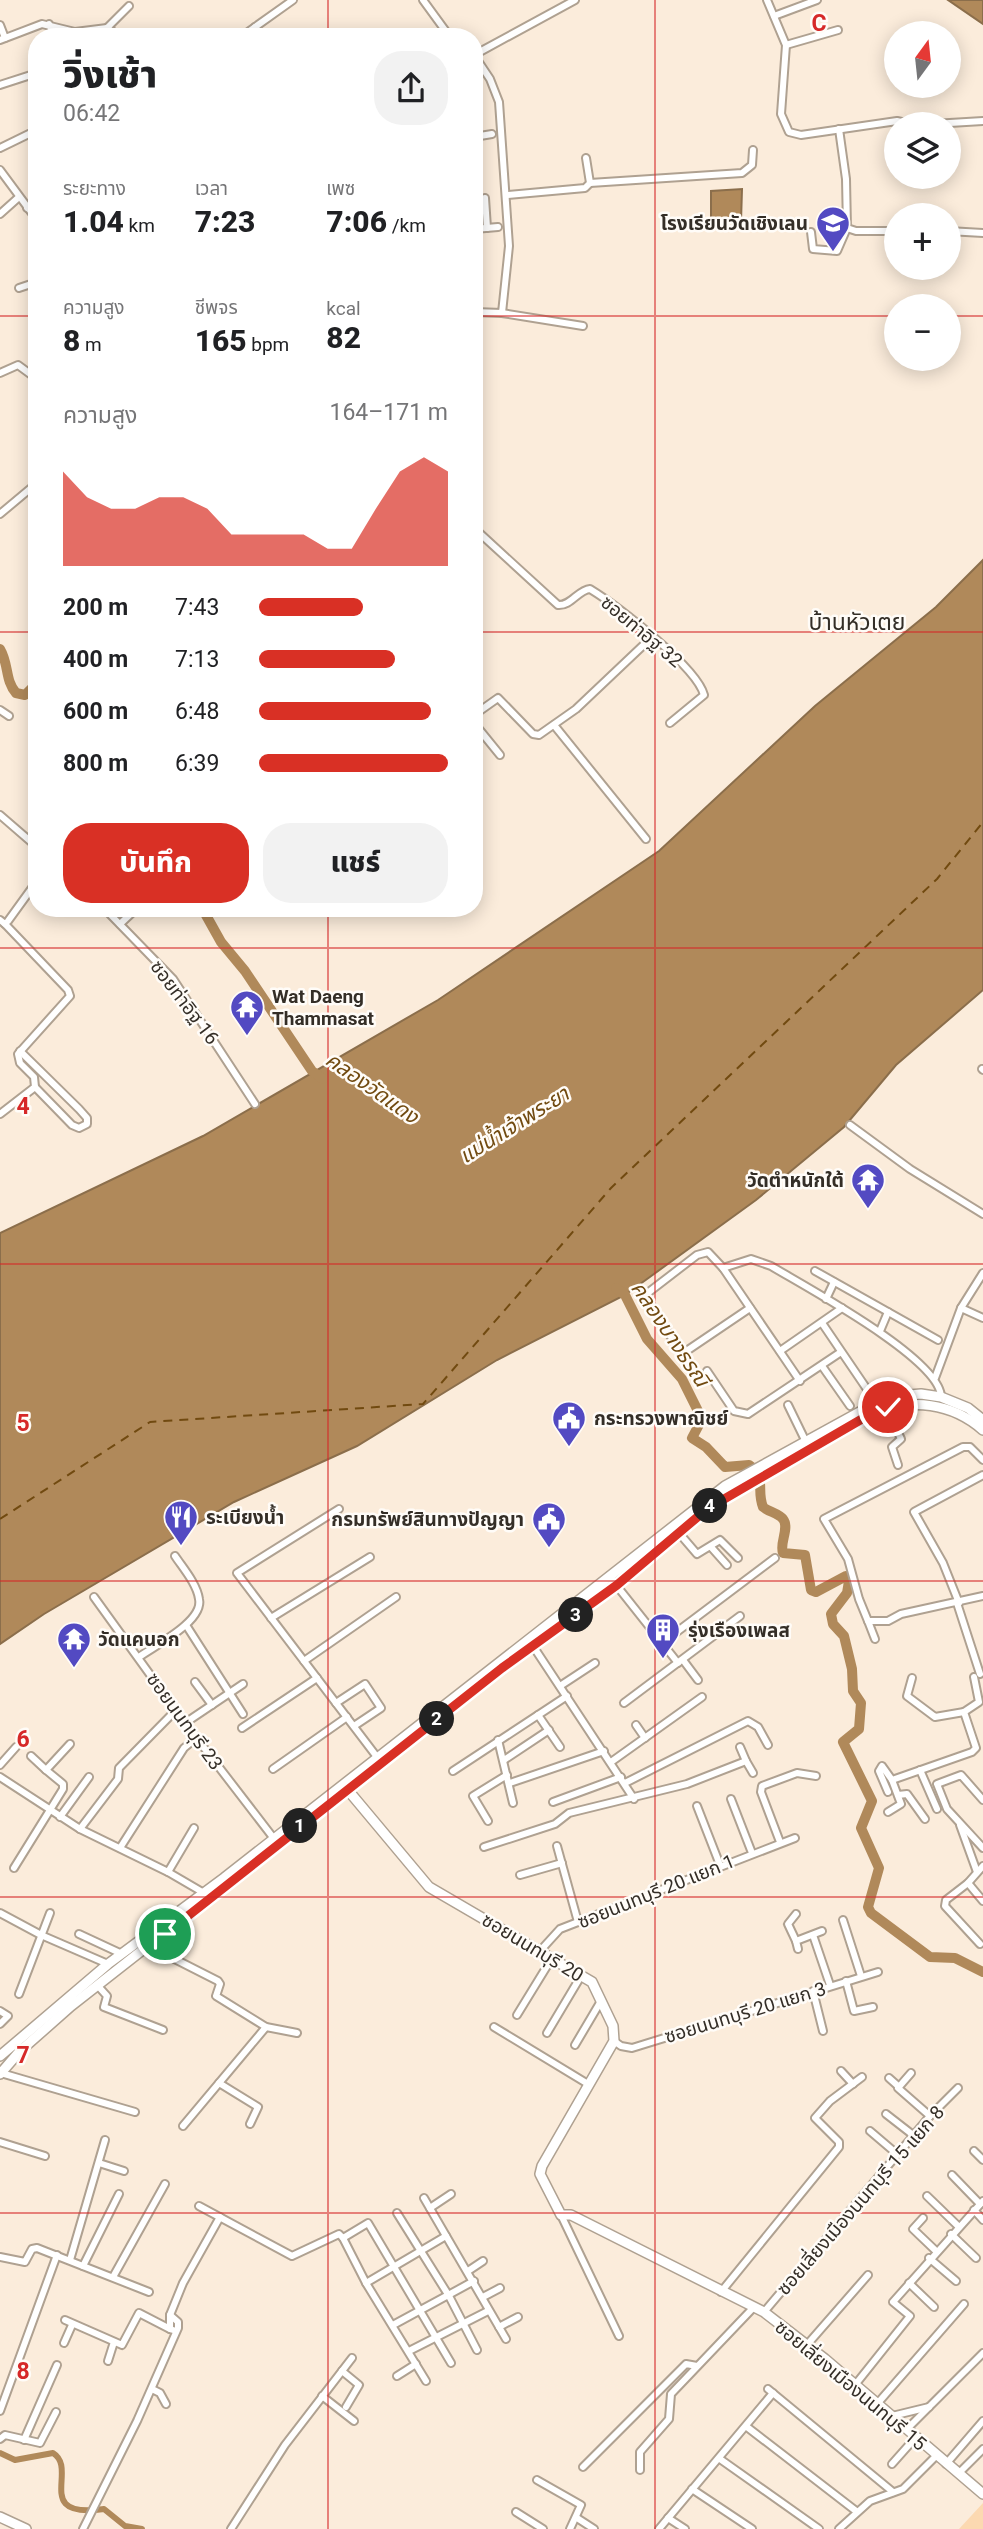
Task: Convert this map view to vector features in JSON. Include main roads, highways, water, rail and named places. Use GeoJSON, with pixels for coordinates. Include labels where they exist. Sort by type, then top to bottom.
{"type":"FeatureCollection","features":[{"type":"Feature","properties":{"kind":"main road"},"geometry":{"type":"LineString","coordinates":[[767,1469],[875,1401],[902,1394],[941,1397],[968,1408],[983,1420]]}},
{"type":"Feature","properties":{"kind":"main road"},"geometry":{"type":"LineString","coordinates":[[0,2073],[20,2051],[377,1756],[708,1498],[886,1408],[925,1404],[963,1416],[983,1430]]}},
{"type":"Feature","properties":{"kind":"main road"},"geometry":{"type":"LineString","coordinates":[[0,2056],[108,1964],[347,1789],[617,1585],[707,1509],[754,1476]]}},
{"type":"Feature","properties":{"kind":"main road","name":"ซอยนนทบุรี 20"},"geometry":{"type":"LineString","coordinates":[[347,1789],[429,1886],[592,1982],[613,2026],[614,2041],[587,2084],[541,2170],[561,2215]]}},
{"type":"Feature","properties":{"kind":"main road","name":"ซอยเลี่ยงเมืองนนทบุรี 15"},"geometry":{"type":"LineString","coordinates":[[561,2215],[571,2216],[764,2312],[983,2494]]}},
{"type":"Feature","properties":{"kind":"main road"},"geometry":{"type":"LineString","coordinates":[[0,2518],[26,2529]]}},
{"type":"Feature","properties":{"kind":"water"},"geometry":{"type":"Polygon","coordinates":[[[948,0],[983,0],[983,24],[948,0]]]}},
{"type":"Feature","properties":{"kind":"water"},"geometry":{"type":"Polygon","coordinates":[[[742,189],[741,222],[711,222],[711,191],[742,189]]]}},
{"type":"Feature","properties":{"kind":"water","name":"แม่น้ำเจ้าพระยา"},"geometry":{"type":"Polygon","coordinates":[[[983,560],[983,990],[896,1065],[844,1127],[756,1200],[625,1295],[497,1360],[357,1446],[234,1502],[44,1614],[0,1644],[0,1233],[203,1136],[438,1000],[659,851],[815,706],[936,607],[983,560]]]}},
{"type":"Feature","properties":{"kind":"waterway","name":"คลองวัดแดง"},"geometry":{"type":"LineString","coordinates":[[0,649],[10,683],[16,693],[25,695],[28,692]]}},
{"type":"Feature","properties":{"kind":"waterway","name":"คลองวัดแดง"},"geometry":{"type":"LineString","coordinates":[[207,917],[221,942],[245,971],[312,1071],[323,1079]]}},
{"type":"Feature","properties":{"kind":"waterway","name":"คลองบางธรณี"},"geometry":{"type":"LineString","coordinates":[[616,1288],[625,1295],[647,1339],[682,1379],[702,1419],[692,1438],[706,1447],[725,1467],[749,1465],[758,1474],[763,1507],[781,1517],[785,1523],[783,1553],[805,1555],[811,1590],[816,1592],[846,1576],[849,1581],[847,1593],[831,1614],[833,1624],[844,1636],[852,1669],[853,1691],[861,1703],[859,1729],[843,1742],[872,1801],[861,1828],[879,1868],[868,1907],[871,1913],[930,1957],[955,1958],[983,1972]]}},
{"type":"Feature","properties":{"kind":"waterway"},"geometry":{"type":"LineString","coordinates":[[0,2453],[15,2460],[53,2453],[60,2460],[61,2491],[63,2500],[69,2507],[82,2510],[104,2509],[125,2526],[142,2529]]}},
{"type":"Feature","properties":{"kind":"place","name":"โรงเรียนวัดเชิงเลน"},"geometry":{"type":"Point","coordinates":[833,253]}},
{"type":"Feature","properties":{"kind":"place","name":"Wat Daeng Thammasat"},"geometry":{"type":"Point","coordinates":[247,1037]}},
{"type":"Feature","properties":{"kind":"place","name":"วัดตำหนักใต้"},"geometry":{"type":"Point","coordinates":[868,1210]}},
{"type":"Feature","properties":{"kind":"place","name":"กระทรวงพาณิชย์"},"geometry":{"type":"Point","coordinates":[569,1448]}},
{"type":"Feature","properties":{"kind":"place","name":"ระเบียงน้ำ"},"geometry":{"type":"Point","coordinates":[181,1547]}},
{"type":"Feature","properties":{"kind":"place","name":"กรมทรัพย์สินทางปัญญา"},"geometry":{"type":"Point","coordinates":[549,1549]}},
{"type":"Feature","properties":{"kind":"place","name":"รุ่งเรืองเพลส"},"geometry":{"type":"Point","coordinates":[663,1660]}},
{"type":"Feature","properties":{"kind":"place","name":"วัดแคนอก"},"geometry":{"type":"Point","coordinates":[74,1669]}},
{"type":"Feature","properties":{"kind":"district","name":"บ้านหัวเตย"},"geometry":{"type":"Point","coordinates":[857,622]}}]}
